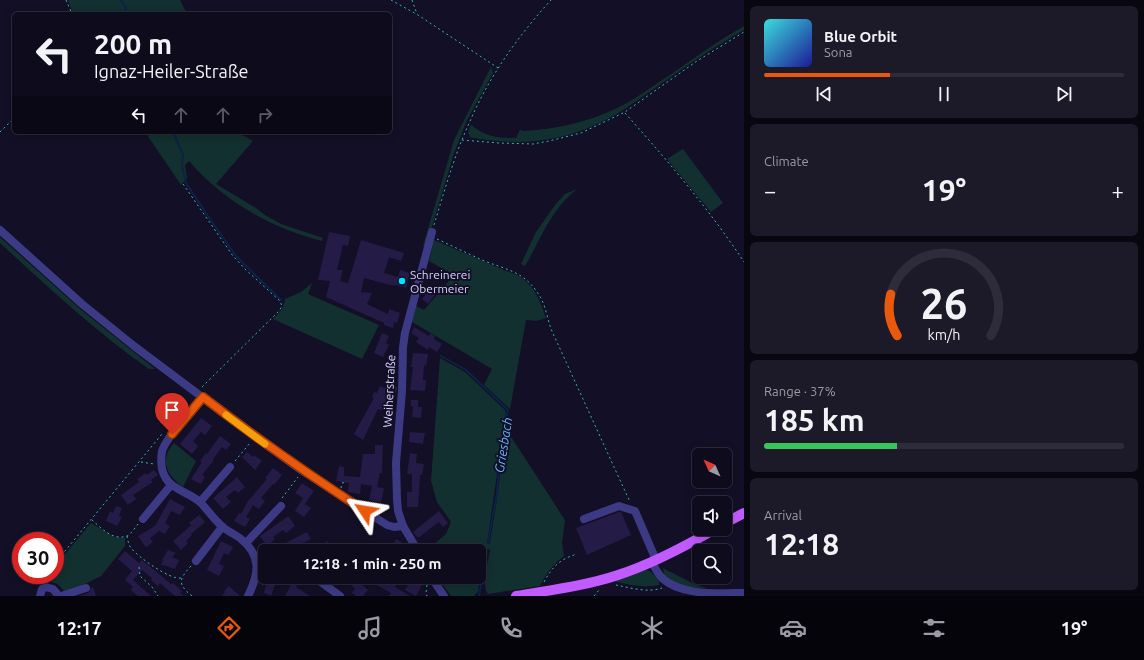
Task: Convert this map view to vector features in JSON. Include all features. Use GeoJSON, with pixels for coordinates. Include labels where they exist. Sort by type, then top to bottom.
{"type":"FeatureCollection","features":[{"type":"Feature","properties":{"kind":"main road"},"geometry":{"type":"LineString","coordinates":[[732,519],[744,512]]}},
{"type":"Feature","properties":{"kind":"main road"},"geometry":{"type":"LineString","coordinates":[[521,596],[582,585],[617,576],[658,560],[702,536]]}},
{"type":"Feature","properties":{"kind":"street"},"geometry":{"type":"LineString","coordinates":[[0,230],[82,304],[134,346],[254,436],[301,470],[387,525],[394,527],[403,526]]}},
{"type":"Feature","properties":{"kind":"street","name":"Weiherstraße"},"geometry":{"type":"LineString","coordinates":[[414,544],[403,526],[398,511],[396,487],[403,347],[405,332],[432,234]]}},
{"type":"Feature","properties":{"kind":"street"},"geometry":{"type":"LineString","coordinates":[[203,397],[166,442],[162,451],[162,466],[166,479],[171,485],[200,502],[222,527],[246,543],[254,555],[257,571],[256,579],[248,596]]}},
{"type":"Feature","properties":{"kind":"street"},"geometry":{"type":"LineString","coordinates":[[200,502],[230,467]]}},
{"type":"Feature","properties":{"kind":"street"},"geometry":{"type":"LineString","coordinates":[[143,519],[171,485]]}},
{"type":"Feature","properties":{"kind":"street"},"geometry":{"type":"LineString","coordinates":[[246,543],[281,506]]}},
{"type":"Feature","properties":{"kind":"street"},"geometry":{"type":"LineString","coordinates":[[584,519],[619,506],[635,511],[658,560],[657,572],[669,584],[677,589],[696,593],[744,593]]}},
{"type":"Feature","properties":{"kind":"street"},"geometry":{"type":"LineString","coordinates":[[196,561],[222,527]]}},
{"type":"Feature","properties":{"kind":"street"},"geometry":{"type":"LineString","coordinates":[[324,584],[340,596]]}},
{"type":"Feature","properties":{"kind":"street"},"geometry":{"type":"LineString","coordinates":[[434,584],[444,596]]}},
{"type":"Feature","properties":{"kind":"street"},"geometry":{"type":"LineString","coordinates":[[40,596],[42,589],[46,587],[53,589],[60,596],[86,588]]}},
{"type":"Feature","properties":{"kind":"path"},"geometry":{"type":"LineString","coordinates":[[66,0],[71,12]]}},
{"type":"Feature","properties":{"kind":"path"},"geometry":{"type":"LineString","coordinates":[[391,0],[418,15],[498,68]]}},
{"type":"Feature","properties":{"kind":"path"},"geometry":{"type":"LineString","coordinates":[[412,0],[418,15]]}},
{"type":"Feature","properties":{"kind":"path"},"geometry":{"type":"LineString","coordinates":[[550,0],[513,46],[498,68],[471,118],[450,172],[432,234],[484,260],[522,275],[538,292],[554,336],[635,511]]}},
{"type":"Feature","properties":{"kind":"path"},"geometry":{"type":"LineString","coordinates":[[462,140],[517,144],[550,141],[581,133],[625,112],[697,61],[744,32]]}},
{"type":"Feature","properties":{"kind":"path"},"geometry":{"type":"LineString","coordinates":[[625,112],[688,186],[744,262]]}},
{"type":"Feature","properties":{"kind":"path"},"geometry":{"type":"LineString","coordinates":[[0,132],[12,120]]}},
{"type":"Feature","properties":{"kind":"path"},"geometry":{"type":"LineString","coordinates":[[183,184],[233,256],[280,301],[282,306],[279,311],[206,384]]}},
{"type":"Feature","properties":{"kind":"path"},"geometry":{"type":"LineString","coordinates":[[64,553],[163,433]]}},
{"type":"Feature","properties":{"kind":"path"},"geometry":{"type":"LineString","coordinates":[[230,467],[250,443]]}},
{"type":"Feature","properties":{"kind":"path"},"geometry":{"type":"LineString","coordinates":[[140,462],[162,466]]}},
{"type":"Feature","properties":{"kind":"path"},"geometry":{"type":"LineString","coordinates":[[281,506],[282,496],[298,476]]}},
{"type":"Feature","properties":{"kind":"path"},"geometry":{"type":"LineString","coordinates":[[92,520],[111,535],[121,537],[127,536],[143,519]]}},
{"type":"Feature","properties":{"kind":"path"},"geometry":{"type":"LineString","coordinates":[[127,536],[128,542],[132,549],[155,567],[175,578],[181,578]]}},
{"type":"Feature","properties":{"kind":"path"},"geometry":{"type":"LineString","coordinates":[[542,586],[548,575],[557,564],[567,557],[577,554]]}},
{"type":"Feature","properties":{"kind":"path"},"geometry":{"type":"LineString","coordinates":[[192,596],[184,590],[181,578],[196,561]]}},
{"type":"Feature","properties":{"kind":"path"},"geometry":{"type":"LineString","coordinates":[[139,568],[140,576],[152,586],[158,596]]}},
{"type":"Feature","properties":{"kind":"path"},"geometry":{"type":"LineString","coordinates":[[427,596],[426,588],[428,584]]}},
{"type":"Feature","properties":{"kind":"path"},"geometry":{"type":"LineString","coordinates":[[612,585],[645,590],[656,590],[669,584]]}},
{"type":"Feature","properties":{"kind":"green space"},"geometry":{"type":"Polygon","coordinates":[[[68,0],[180,0],[186,12],[72,12],[68,0]]]}},
{"type":"Feature","properties":{"kind":"green space"},"geometry":{"type":"Polygon","coordinates":[[[744,26],[744,30],[721,43],[626,108],[603,121],[580,131],[549,139],[518,142],[486,140],[470,137],[468,132],[471,125],[476,129],[492,136],[516,138],[520,130],[524,131],[558,127],[602,115],[635,98],[744,26]]]}},
{"type":"Feature","properties":{"kind":"green space"},"geometry":{"type":"Polygon","coordinates":[[[491,67],[493,73],[467,120],[453,156],[426,247],[423,246],[454,140],[491,67]]]}},
{"type":"Feature","properties":{"kind":"green space"},"geometry":{"type":"Polygon","coordinates":[[[146,134],[241,134],[253,141],[216,184],[281,224],[323,238],[322,241],[284,229],[249,211],[217,189],[189,161],[185,165],[187,178],[181,185],[146,134]]]}},
{"type":"Feature","properties":{"kind":"green space"},"geometry":{"type":"Polygon","coordinates":[[[683,149],[723,203],[711,212],[667,159],[683,149]]]}},
{"type":"Feature","properties":{"kind":"green space"},"geometry":{"type":"Polygon","coordinates":[[[577,189],[553,215],[525,266],[521,264],[536,232],[555,205],[565,194],[577,189]]]}},
{"type":"Feature","properties":{"kind":"green space"},"geometry":{"type":"Polygon","coordinates":[[[0,237],[79,308],[155,369],[149,369],[129,355],[91,324],[0,243],[0,237]]]}},
{"type":"Feature","properties":{"kind":"green space"},"geometry":{"type":"Polygon","coordinates":[[[434,240],[515,274],[528,283],[537,295],[546,318],[536,321],[526,320],[510,409],[484,385],[492,369],[412,322],[416,306],[424,310],[454,275],[429,261],[434,240]]]}},
{"type":"Feature","properties":{"kind":"green space"},"geometry":{"type":"Polygon","coordinates":[[[312,283],[308,294],[379,325],[362,359],[273,319],[284,305],[285,299],[301,292],[312,283]]]}},
{"type":"Feature","properties":{"kind":"green space"},"geometry":{"type":"Polygon","coordinates":[[[440,358],[465,372],[505,410],[506,414],[498,455],[497,474],[487,544],[490,542],[498,493],[502,455],[508,432],[565,520],[562,543],[564,556],[556,562],[540,586],[488,594],[485,584],[490,551],[489,549],[486,549],[486,544],[434,544],[446,534],[451,522],[437,502],[431,481],[440,358]]]}},
{"type":"Feature","properties":{"kind":"green space"},"geometry":{"type":"Polygon","coordinates":[[[174,443],[196,461],[183,487],[172,477],[166,466],[169,449],[174,443]]]}},
{"type":"Feature","properties":{"kind":"green space"},"geometry":{"type":"Polygon","coordinates":[[[91,523],[114,537],[125,538],[125,546],[101,576],[79,587],[64,591],[57,584],[64,584],[64,555],[91,523]]]}},
{"type":"Feature","properties":{"kind":"green space"},"geometry":{"type":"Polygon","coordinates":[[[663,568],[692,584],[706,588],[688,587],[675,582],[664,575],[663,568]]]}},
{"type":"Feature","properties":{"kind":"green space"},"geometry":{"type":"Polygon","coordinates":[[[646,569],[659,581],[659,585],[636,586],[614,581],[646,569]]]}},
{"type":"Feature","properties":{"kind":"green space"},"geometry":{"type":"Polygon","coordinates":[[[442,584],[479,584],[478,592],[474,596],[451,596],[442,584]]]}},
{"type":"Feature","properties":{"kind":"building"},"geometry":{"type":"Polygon","coordinates":[[[329,232],[350,236],[348,246],[343,245],[337,270],[343,270],[340,281],[348,283],[361,240],[404,253],[401,261],[389,257],[384,273],[398,277],[400,270],[410,273],[406,288],[364,278],[361,292],[372,293],[367,304],[388,314],[389,309],[400,313],[397,323],[394,322],[393,328],[326,297],[330,281],[318,280],[329,232]]]}},
{"type":"Feature","properties":{"kind":"building"},"geometry":{"type":"Polygon","coordinates":[[[429,290],[435,295],[428,304],[422,299],[429,290]]]}},
{"type":"Feature","properties":{"kind":"building"},"geometry":{"type":"Polygon","coordinates":[[[414,327],[429,336],[430,333],[435,336],[434,339],[442,344],[437,352],[429,347],[428,350],[416,342],[419,338],[411,333],[414,327]]]}},
{"type":"Feature","properties":{"kind":"building"},"geometry":{"type":"Polygon","coordinates":[[[382,333],[389,336],[386,343],[389,345],[383,357],[374,353],[382,333]]]}},
{"type":"Feature","properties":{"kind":"building"},"geometry":{"type":"Polygon","coordinates":[[[413,353],[428,354],[426,366],[424,365],[423,380],[426,380],[425,391],[410,390],[413,353]]]}},
{"type":"Feature","properties":{"kind":"building"},"geometry":{"type":"Polygon","coordinates":[[[387,383],[397,387],[397,390],[392,401],[388,399],[382,411],[378,409],[363,440],[354,434],[374,398],[372,397],[374,392],[377,393],[380,386],[385,388],[387,383]]]}},
{"type":"Feature","properties":{"kind":"building"},"geometry":{"type":"Polygon","coordinates":[[[411,400],[418,400],[418,407],[422,407],[421,418],[412,417],[413,406],[411,406],[411,400]]]}},
{"type":"Feature","properties":{"kind":"building"},"geometry":{"type":"Polygon","coordinates":[[[201,418],[212,426],[205,435],[201,432],[193,441],[198,446],[192,454],[180,444],[201,418]]]}},
{"type":"Feature","properties":{"kind":"building"},"geometry":{"type":"Polygon","coordinates":[[[410,432],[425,433],[423,444],[409,442],[410,432]]]}},
{"type":"Feature","properties":{"kind":"building"},"geometry":{"type":"Polygon","coordinates":[[[220,436],[231,444],[226,450],[222,447],[213,459],[214,460],[202,475],[205,477],[201,484],[191,479],[202,462],[200,461],[220,436]]]}},
{"type":"Feature","properties":{"kind":"building"},"geometry":{"type":"Polygon","coordinates":[[[375,445],[383,445],[382,473],[380,473],[377,487],[384,488],[381,503],[369,500],[372,486],[361,484],[360,494],[348,492],[349,483],[336,481],[339,466],[344,467],[344,476],[360,477],[363,454],[375,454],[375,445]]]}},
{"type":"Feature","properties":{"kind":"building"},"geometry":{"type":"Polygon","coordinates":[[[247,452],[253,457],[254,455],[262,461],[255,470],[242,457],[247,452]]]}},
{"type":"Feature","properties":{"kind":"building"},"geometry":{"type":"Polygon","coordinates":[[[410,453],[417,454],[416,463],[424,464],[422,475],[420,475],[418,507],[407,507],[407,492],[412,492],[412,474],[407,474],[410,453]]]}},
{"type":"Feature","properties":{"kind":"building"},"geometry":{"type":"Polygon","coordinates":[[[273,468],[282,475],[261,498],[265,501],[259,509],[253,505],[246,517],[250,519],[245,527],[234,521],[239,513],[241,514],[248,501],[267,479],[265,478],[273,468]]]}},
{"type":"Feature","properties":{"kind":"building"},"geometry":{"type":"Polygon","coordinates":[[[154,470],[158,475],[151,480],[153,482],[133,495],[136,499],[128,505],[121,495],[139,482],[137,479],[154,470]]]}},
{"type":"Feature","properties":{"kind":"building"},"geometry":{"type":"Polygon","coordinates":[[[237,477],[245,487],[238,493],[235,490],[226,497],[231,502],[223,509],[213,498],[237,477]]]}},
{"type":"Feature","properties":{"kind":"building"},"geometry":{"type":"Polygon","coordinates":[[[302,483],[314,491],[305,504],[311,508],[304,517],[295,511],[303,498],[295,493],[302,483]]]}},
{"type":"Feature","properties":{"kind":"building"},"geometry":{"type":"Polygon","coordinates":[[[170,499],[185,507],[180,515],[171,511],[165,523],[170,526],[165,534],[159,531],[150,538],[153,542],[146,547],[138,536],[155,526],[170,499]]]}},
{"type":"Feature","properties":{"kind":"building"},"geometry":{"type":"Polygon","coordinates":[[[116,506],[122,508],[119,516],[122,517],[117,526],[106,521],[110,511],[113,513],[116,506]]]}},
{"type":"Feature","properties":{"kind":"building"},"geometry":{"type":"Polygon","coordinates":[[[439,511],[448,523],[443,527],[439,522],[418,538],[413,532],[439,511]]]}},
{"type":"Feature","properties":{"kind":"building"},"geometry":{"type":"Polygon","coordinates":[[[621,512],[631,535],[587,555],[576,528],[621,512]]]}},
{"type":"Feature","properties":{"kind":"building"},"geometry":{"type":"Polygon","coordinates":[[[199,515],[205,522],[191,534],[192,535],[186,541],[188,543],[181,550],[173,541],[191,525],[189,523],[199,515]]]}},
{"type":"Feature","properties":{"kind":"building"},"geometry":{"type":"Polygon","coordinates":[[[287,517],[289,517],[295,526],[286,533],[283,530],[273,537],[275,539],[269,544],[266,544],[260,536],[287,517]]]}},
{"type":"Feature","properties":{"kind":"building"},"geometry":{"type":"Polygon","coordinates":[[[307,532],[311,539],[303,543],[304,544],[288,544],[287,542],[307,532]]]}},
{"type":"Feature","properties":{"kind":"building"},"geometry":{"type":"Polygon","coordinates":[[[396,539],[405,544],[393,544],[396,539]]]}},
{"type":"Feature","properties":{"kind":"building"},"geometry":{"type":"Polygon","coordinates":[[[221,541],[233,547],[229,555],[224,553],[219,564],[224,566],[219,576],[207,570],[221,541]]]}},
{"type":"Feature","properties":{"kind":"building"},"geometry":{"type":"Polygon","coordinates":[[[168,550],[176,553],[172,557],[179,560],[175,569],[161,565],[162,560],[168,550]]]}},
{"type":"Feature","properties":{"kind":"building"},"geometry":{"type":"Polygon","coordinates":[[[125,551],[139,563],[142,560],[171,584],[173,583],[182,591],[180,593],[184,596],[175,596],[160,583],[158,586],[151,580],[152,578],[142,570],[133,580],[151,596],[138,596],[131,590],[133,587],[125,580],[132,571],[118,559],[125,551]]]}},
{"type":"Feature","properties":{"kind":"building"},"geometry":{"type":"Polygon","coordinates":[[[266,584],[278,584],[275,585],[271,596],[264,593],[266,584]]]}},
{"type":"Feature","properties":{"kind":"building"},"geometry":{"type":"Polygon","coordinates":[[[291,584],[297,584],[296,587],[310,596],[285,596],[291,584]]]}},
{"type":"Feature","properties":{"kind":"building"},"geometry":{"type":"Polygon","coordinates":[[[361,584],[368,590],[363,596],[356,596],[352,593],[355,589],[351,585],[361,584]]]}},
{"type":"Feature","properties":{"kind":"building"},"geometry":{"type":"Polygon","coordinates":[[[375,584],[394,584],[396,585],[395,587],[410,596],[389,596],[391,593],[375,584]]]}},
{"type":"Feature","properties":{"kind":"building"},"geometry":{"type":"Polygon","coordinates":[[[408,584],[422,585],[416,596],[405,590],[408,584]]]}},
{"type":"Feature","properties":{"kind":"building"},"geometry":{"type":"Polygon","coordinates":[[[229,586],[240,596],[222,596],[225,592],[224,591],[229,586]]]}},
{"type":"Feature","properties":{"kind":"building"},"geometry":{"type":"Polygon","coordinates":[[[93,587],[96,596],[79,596],[88,593],[93,587]]]}},
{"type":"Feature","properties":{"kind":"waterway"},"geometry":{"type":"LineString","coordinates":[[121,0],[126,8],[125,12]]}},
{"type":"Feature","properties":{"kind":"waterway"},"geometry":{"type":"LineString","coordinates":[[174,134],[183,155],[182,167],[186,183],[236,256],[281,300]]}},
{"type":"Feature","properties":{"kind":"waterway","name":"Griesbach"},"geometry":{"type":"LineString","coordinates":[[441,356],[466,370],[508,410],[500,455],[497,493],[488,543]]}},
{"type":"Feature","properties":{"kind":"waterway","name":"Griesbach"},"geometry":{"type":"LineString","coordinates":[[479,596],[487,551]]}},
{"type":"Feature","properties":{"kind":"slow traffic"},"geometry":{"type":"LineString","coordinates":[[226,415],[265,444]]}},
{"type":"Feature","properties":{"kind":"place","name":"Schreinerei Obermeier"},"geometry":{"type":"Point","coordinates":[402,281]}},
{"type":"Feature","properties":{"kind":"route"},"geometry":{"type":"LineString","coordinates":[[172,434],[203,397],[301,470],[365,511]]}}]}
